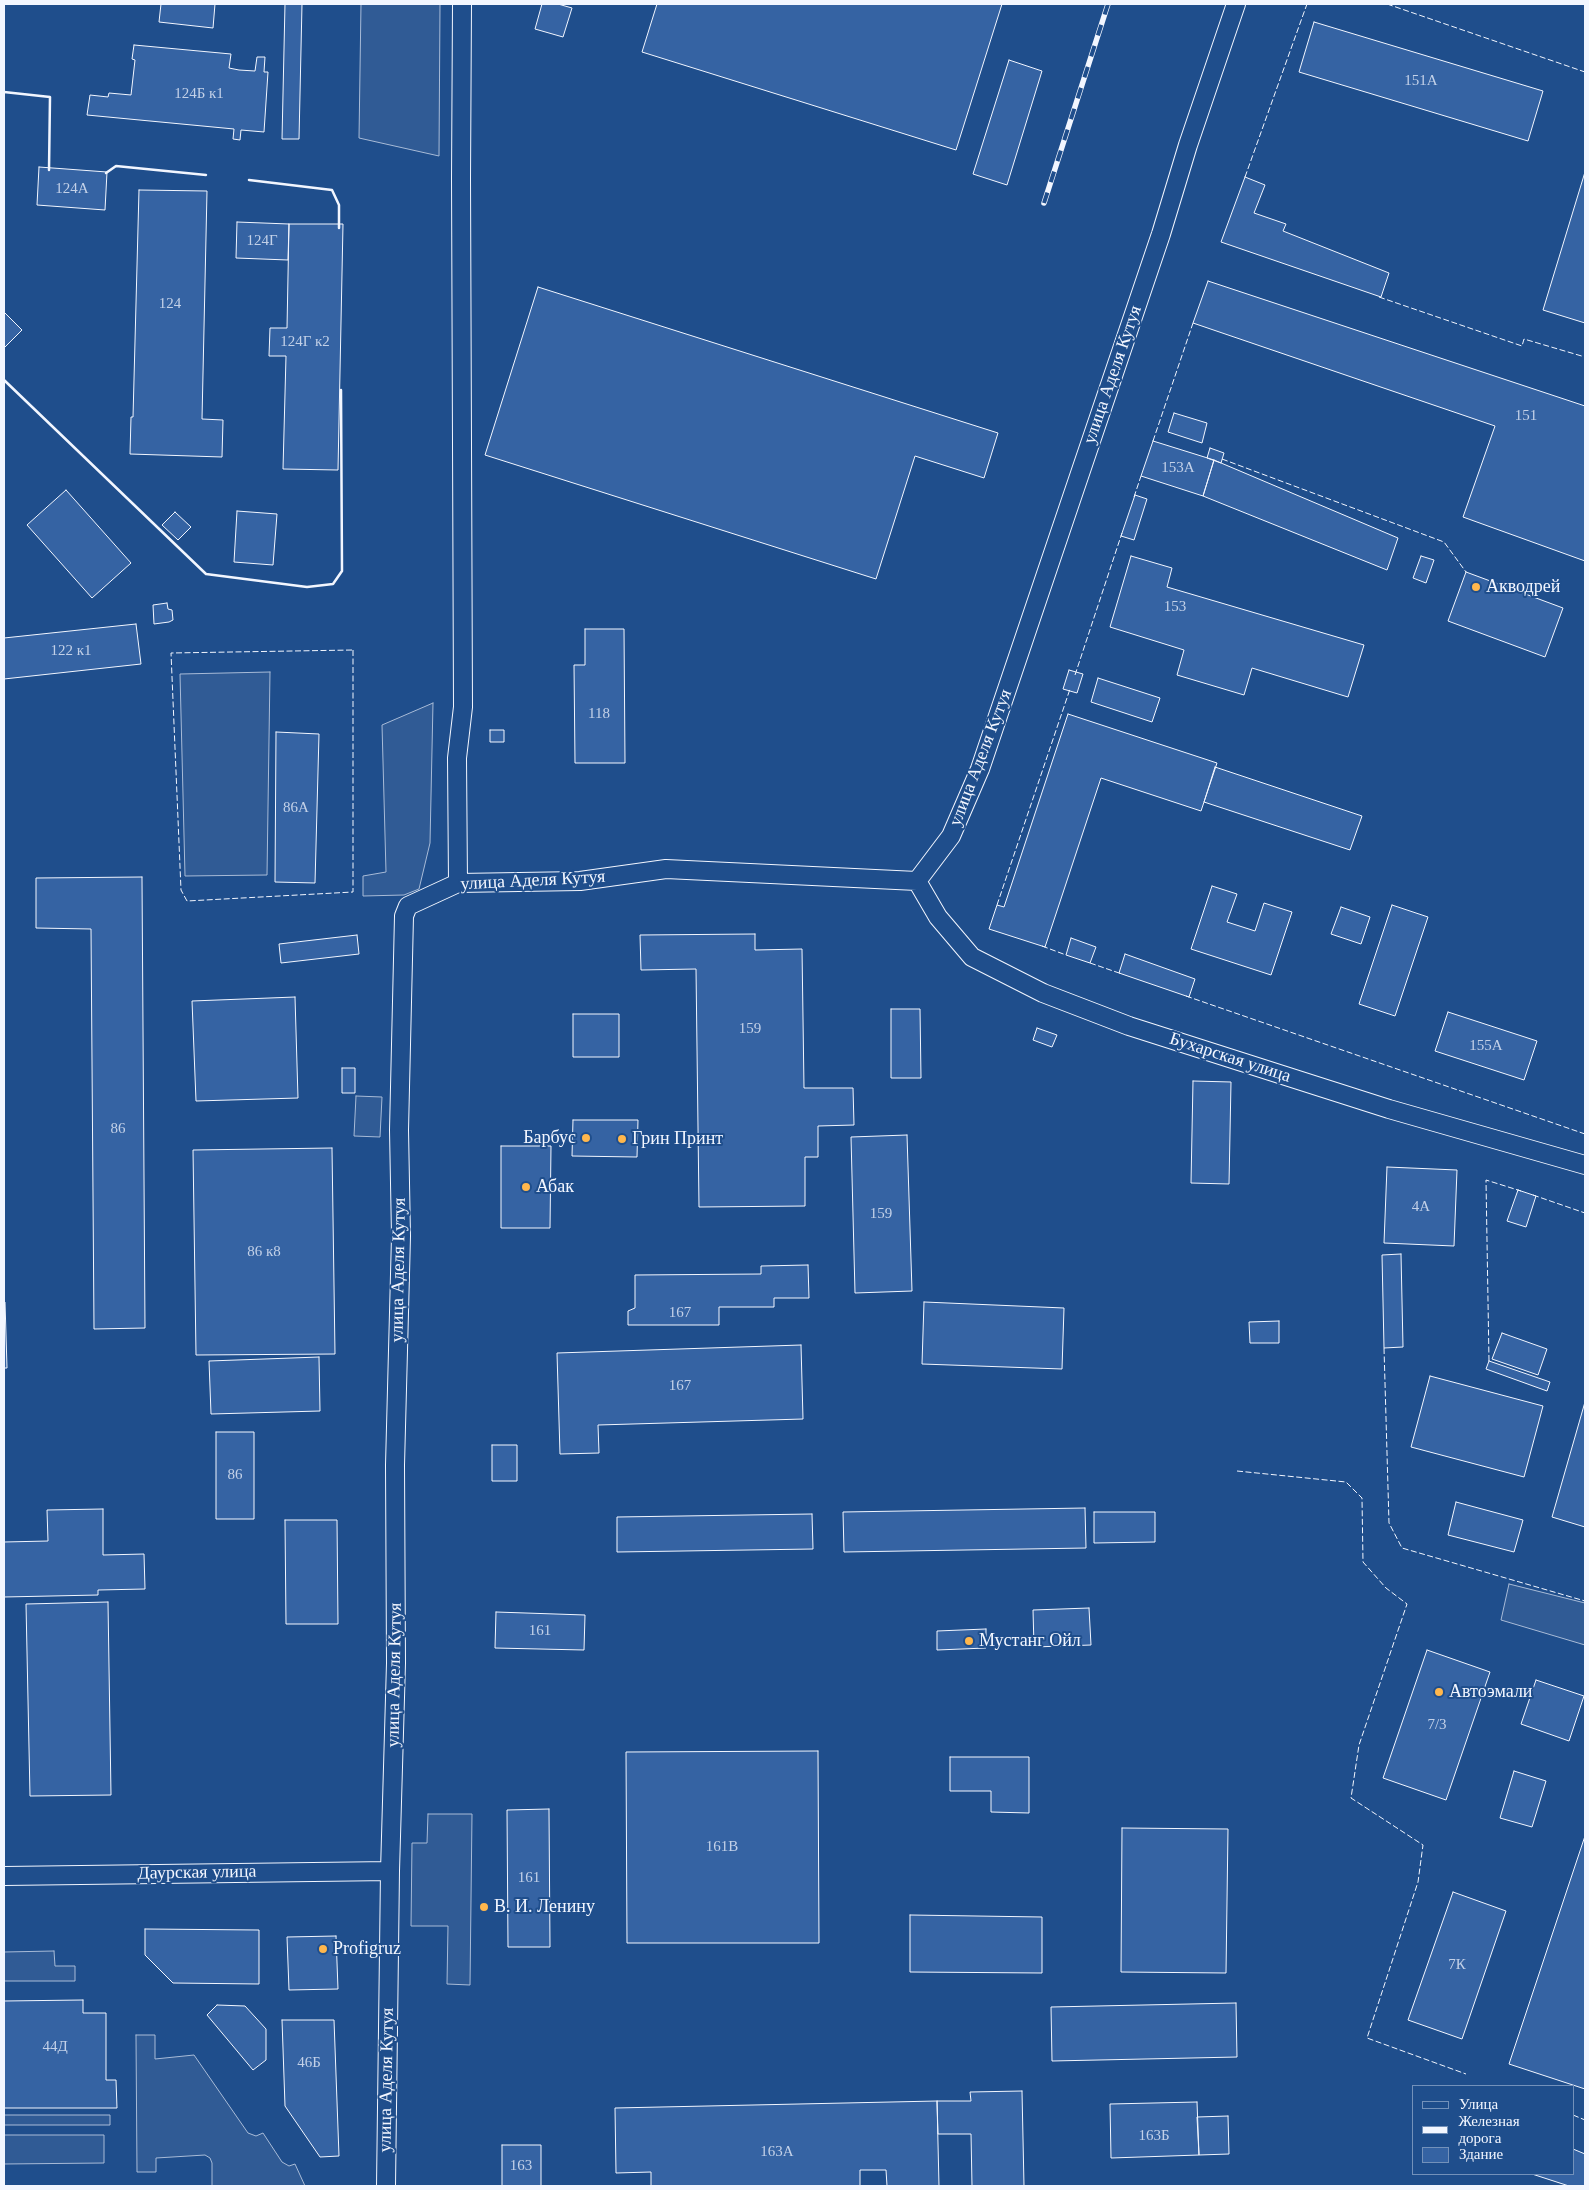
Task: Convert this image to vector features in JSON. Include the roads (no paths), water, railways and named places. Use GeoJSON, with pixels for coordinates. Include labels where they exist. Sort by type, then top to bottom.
{"type":"FeatureCollection","features":[{"type":"Feature","properties":{"kind":"street"},"geometry":{"type":"LineString","coordinates":[[458,884],[457,758],[463,707],[462,4]]}},
{"type":"Feature","properties":{"kind":"street","name":"улица Аделя Кутуя"},"geometry":{"type":"LineString","coordinates":[[386,2186],[390,1871],[396,1663],[395,1465],[401,1236],[400,1130],[404,916],[408,906],[458,884],[580,881],[666,869],[917,881],[952,836],[980,769],[1162,234],[1188,145],[1236,4]]}},
{"type":"Feature","properties":{"kind":"street","name":"Бухарская улица"},"geometry":{"type":"LineString","coordinates":[[917,881],[938,917],[972,957],[1043,992],[1129,1026],[1389,1109],[1585,1165]]}},
{"type":"Feature","properties":{"kind":"street","name":"Даурская улица"},"geometry":{"type":"LineString","coordinates":[[4,1876],[390,1871]]}},
{"type":"Feature","properties":{"kind":"railway"},"geometry":{"type":"LineString","coordinates":[[1044,203],[1108,4]]}},
{"type":"Feature","properties":{"kind":"place","name":"Акводрей"},"geometry":{"type":"Point","coordinates":[1476,587]}},
{"type":"Feature","properties":{"kind":"place","name":"Барбус"},"geometry":{"type":"Point","coordinates":[586,1138]}},
{"type":"Feature","properties":{"kind":"place","name":"Грин Принт"},"geometry":{"type":"Point","coordinates":[622,1139]}},
{"type":"Feature","properties":{"kind":"place","name":"Абак"},"geometry":{"type":"Point","coordinates":[526,1187]}},
{"type":"Feature","properties":{"kind":"place","name":"Мустанг Ойл"},"geometry":{"type":"Point","coordinates":[969,1641]}},
{"type":"Feature","properties":{"kind":"place","name":"Автоэмали"},"geometry":{"type":"Point","coordinates":[1439,1692]}},
{"type":"Feature","properties":{"kind":"place","name":"В. И. Ленину"},"geometry":{"type":"Point","coordinates":[484,1907]}},
{"type":"Feature","properties":{"kind":"place","name":"Profigruz"},"geometry":{"type":"Point","coordinates":[323,1949]}}]}
